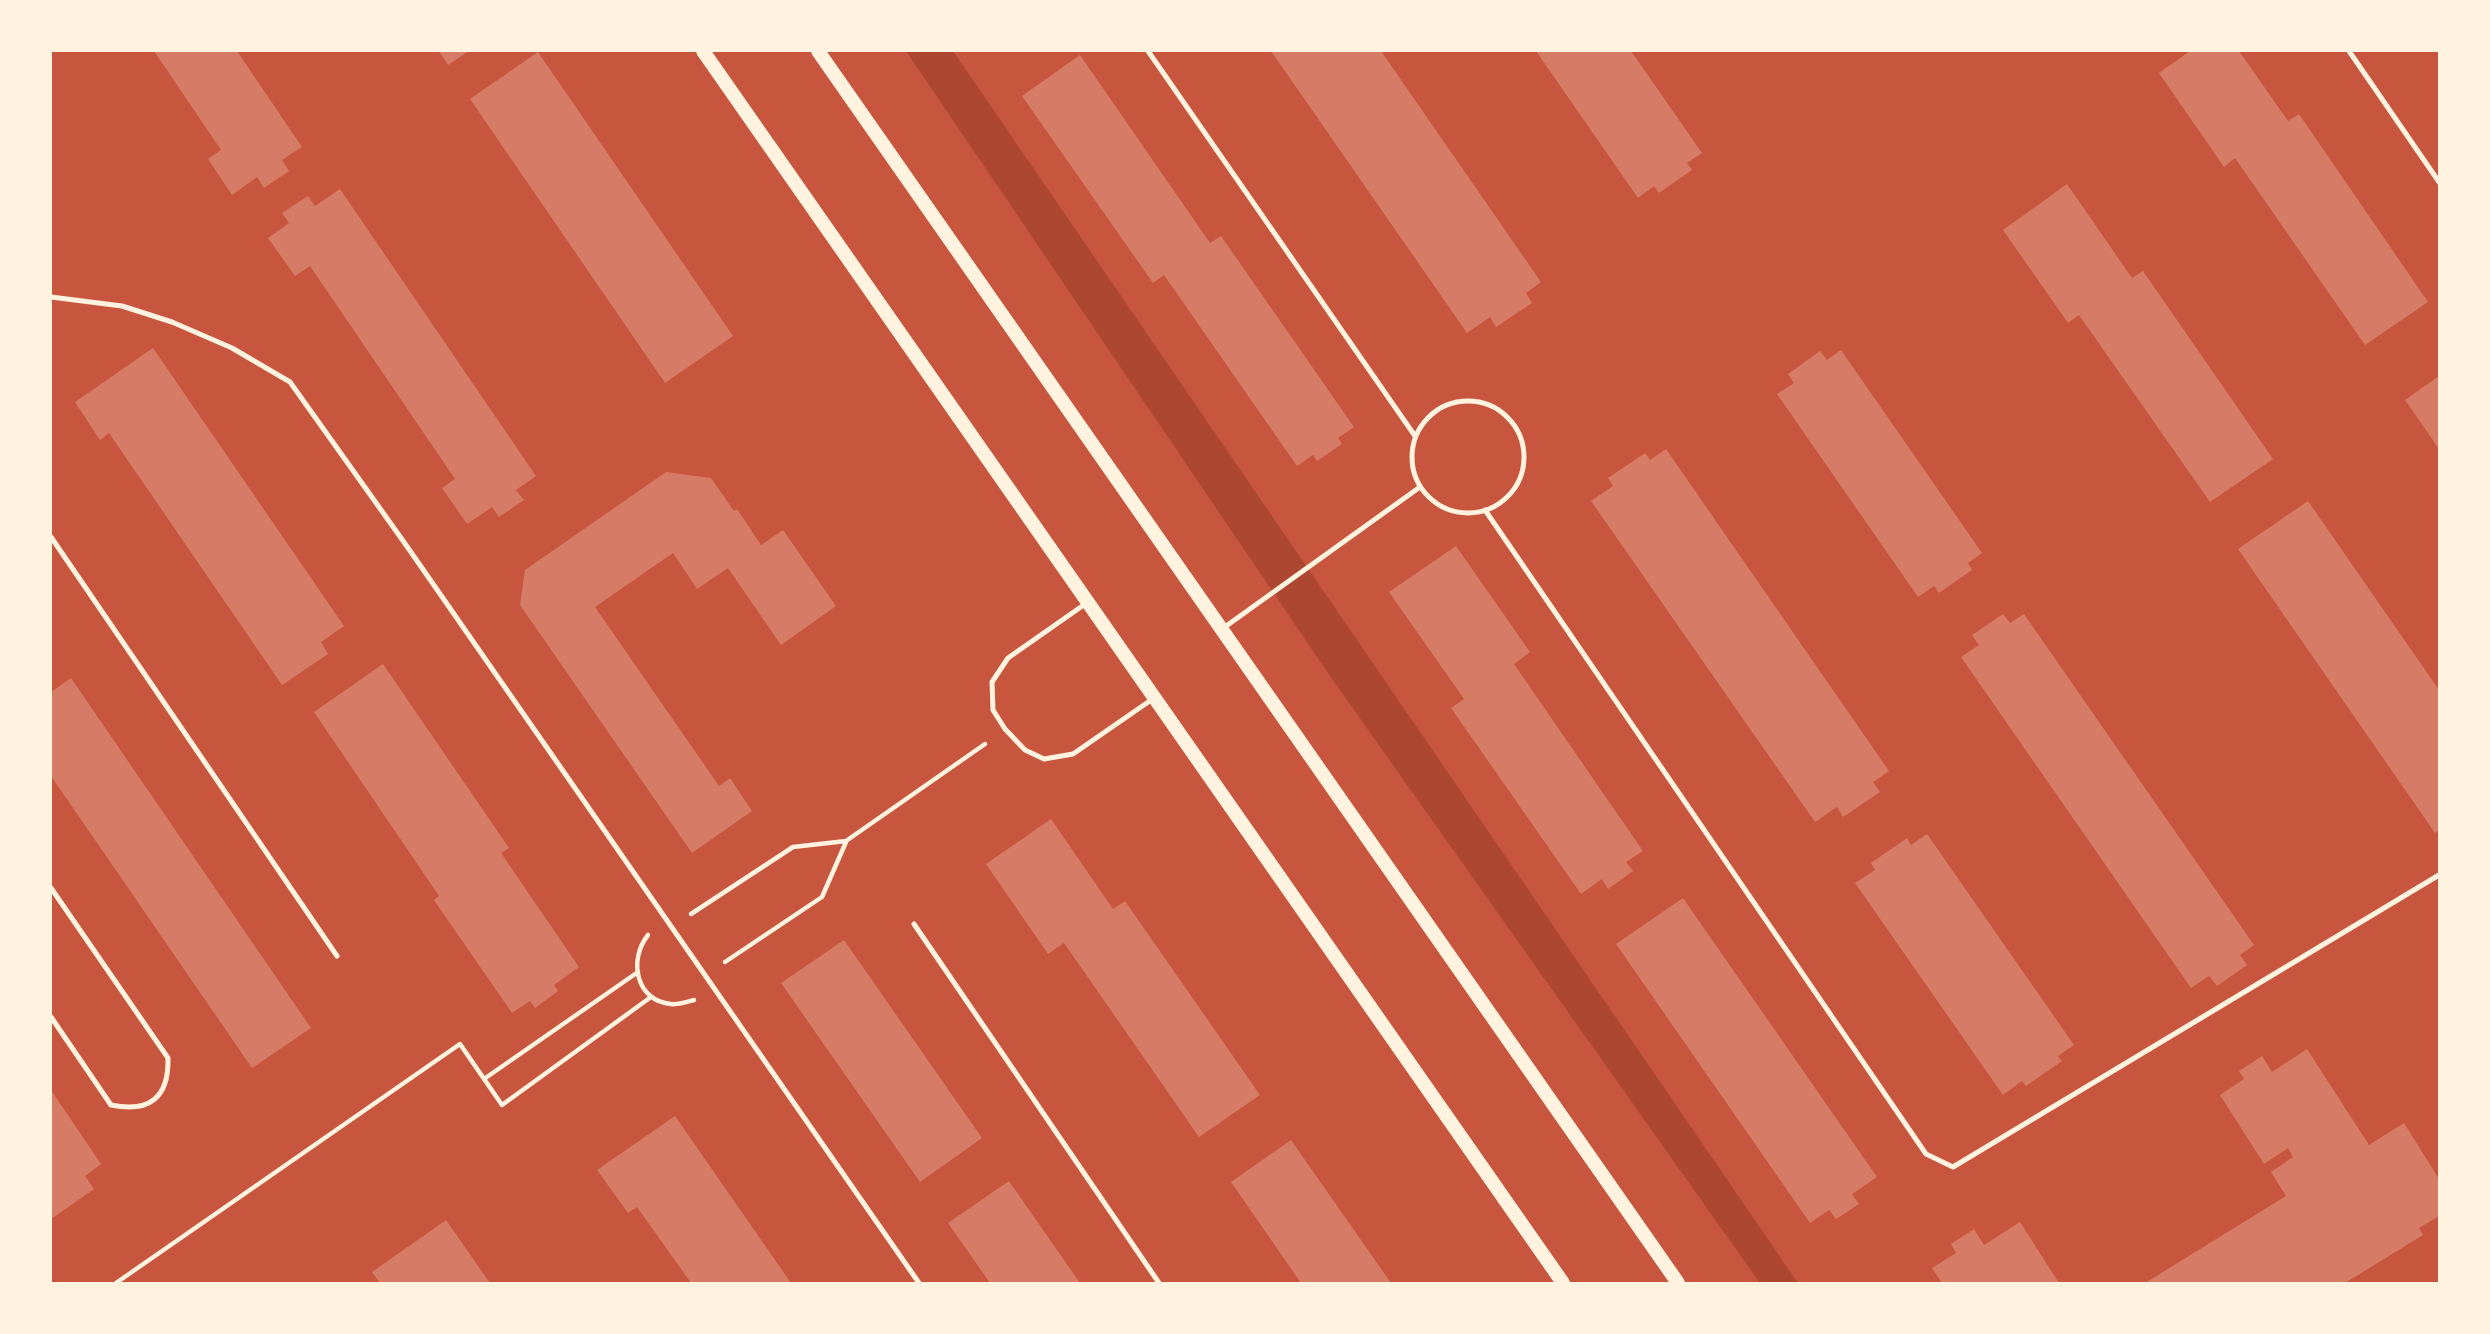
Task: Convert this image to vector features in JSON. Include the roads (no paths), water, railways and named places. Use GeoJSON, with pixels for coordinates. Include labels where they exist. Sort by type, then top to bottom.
{"type":"FeatureCollection","features":[{"type":"Feature","properties":{"kind":"main road"},"geometry":{"type":"LineString","coordinates":[[703,51],[1563,1283]]}},
{"type":"Feature","properties":{"kind":"main road"},"geometry":{"type":"LineString","coordinates":[[818,51],[1678,1283]]}},
{"type":"Feature","properties":{"kind":"lane"},"geometry":{"type":"LineString","coordinates":[[1148,51],[1415,436]]}},
{"type":"Feature","properties":{"kind":"lane"},"geometry":{"type":"LineString","coordinates":[[2349,51],[2439,182]]}},
{"type":"Feature","properties":{"kind":"lane"},"geometry":{"type":"LineString","coordinates":[[51,297],[122,306],[172,322],[232,348],[290,382],[919,1283]]}},
{"type":"Feature","properties":{"kind":"lane"},"geometry":{"type":"LineString","coordinates":[[1458,401],[1477,401],[1497,408],[1513,423],[1522,442],[1524,464],[1517,484],[1504,500],[1485,510],[1464,513],[1447,509],[1432,500],[1420,487],[1413,471],[1415,436],[1425,420],[1440,408],[1458,401]]}},
{"type":"Feature","properties":{"kind":"lane"},"geometry":{"type":"LineString","coordinates":[[1222,629],[1420,487]]}},
{"type":"Feature","properties":{"kind":"lane"},"geometry":{"type":"LineString","coordinates":[[1485,510],[1926,1154],[1953,1167],[2439,875]]}},
{"type":"Feature","properties":{"kind":"lane"},"geometry":{"type":"LineString","coordinates":[[51,537],[337,956]]}},
{"type":"Feature","properties":{"kind":"lane"},"geometry":{"type":"LineString","coordinates":[[1088,602],[1008,658],[992,682],[993,710],[1005,729],[1025,750],[1044,759],[1073,754],[1154,698]]}},
{"type":"Feature","properties":{"kind":"lane"},"geometry":{"type":"LineString","coordinates":[[51,888],[168,1058],[168,1075],[159,1093],[146,1106],[128,1109],[111,1105],[51,1017]]}},
{"type":"Feature","properties":{"kind":"lane"},"geometry":{"type":"LineString","coordinates":[[914,924],[1159,1283]]}}]}
